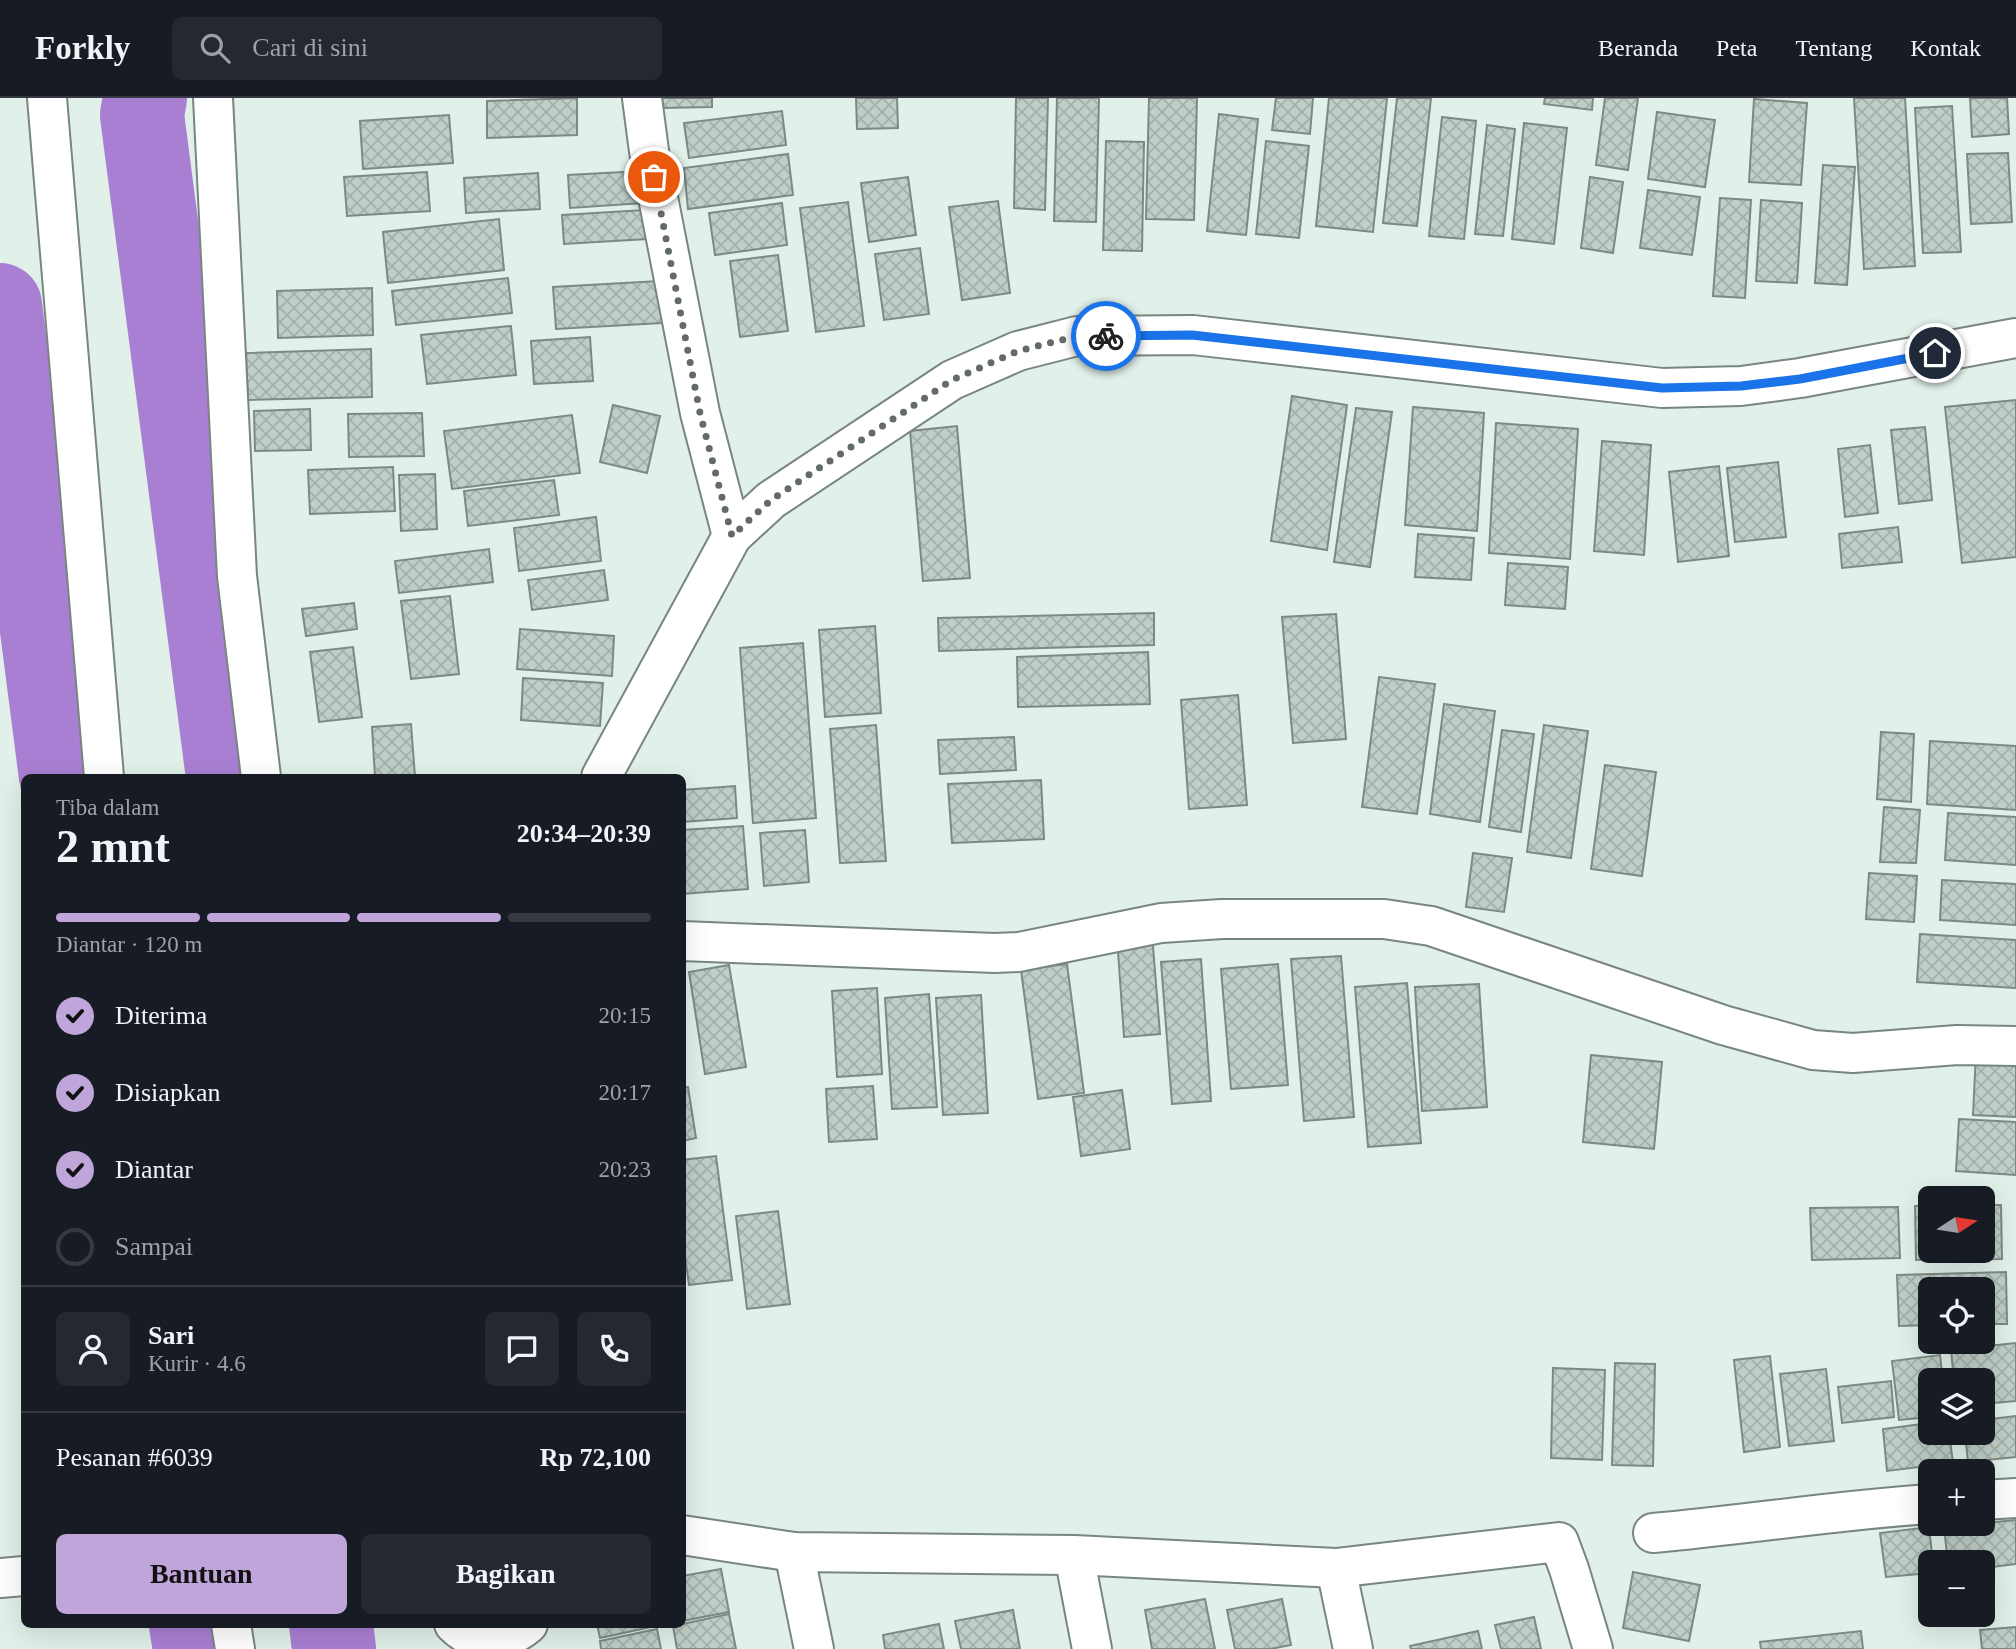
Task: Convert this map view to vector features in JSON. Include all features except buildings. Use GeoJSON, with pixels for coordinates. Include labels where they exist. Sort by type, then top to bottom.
{"type":"FeatureCollection","features":[{"type":"Feature","properties":{"kind":"street"},"geometry":{"type":"LineString","coordinates":[[47,98],[104,774]]}},
{"type":"Feature","properties":{"kind":"street"},"geometry":{"type":"LineString","coordinates":[[213,98],[237,576],[261,774]]}},
{"type":"Feature","properties":{"kind":"street"},"geometry":{"type":"LineString","coordinates":[[642,98],[649,151],[700,413],[732,536]]}},
{"type":"Feature","properties":{"kind":"street"},"geometry":{"type":"LineString","coordinates":[[603,774],[732,536],[771,500],[952,380],[1018,351],[1077,336],[1192,335],[1662,388],[1741,386],[1800,379],[2016,338]]}},
{"type":"Feature","properties":{"kind":"street"},"geometry":{"type":"LineString","coordinates":[[686,942],[995,953],[1019,952],[1161,923],[1222,919],[1384,919],[1431,926],[1723,1026],[1813,1050],[1853,1053],[1957,1045],[2016,1046]]}},
{"type":"Feature","properties":{"kind":"street"},"geometry":{"type":"LineString","coordinates":[[1995,1499],[2016,1498]]}},
{"type":"Feature","properties":{"kind":"street"},"geometry":{"type":"LineString","coordinates":[[1653,1533],[1863,1508],[1918,1505]]}},
{"type":"Feature","properties":{"kind":"street"},"geometry":{"type":"LineString","coordinates":[[686,1536],[794,1552],[1074,1555],[1336,1568],[1559,1542],[1593,1649]]}},
{"type":"Feature","properties":{"kind":"street"},"geometry":{"type":"LineString","coordinates":[[794,1552],[814,1649]]}},
{"type":"Feature","properties":{"kind":"street"},"geometry":{"type":"LineString","coordinates":[[1074,1555],[1092,1649]]}},
{"type":"Feature","properties":{"kind":"street"},"geometry":{"type":"LineString","coordinates":[[1336,1568],[1353,1649]]}},
{"type":"Feature","properties":{"kind":"street"},"geometry":{"type":"LineString","coordinates":[[0,1578],[21,1576]]}},
{"type":"Feature","properties":{"kind":"street"},"geometry":{"type":"LineString","coordinates":[[232,1628],[235,1649]]}},
{"type":"Feature","properties":{"kind":"street"},"geometry":{"type":"LineString","coordinates":[[459,1634],[488,1640],[504,1638],[523,1628]]}},
{"type":"Feature","properties":{"kind":"street"},"geometry":{"type":"LineString","coordinates":[[542,1628],[546,1649]]}},
{"type":"Feature","properties":{"kind":"waterway"},"geometry":{"type":"LineString","coordinates":[[145,98],[142,115],[228,774]]}},
{"type":"Feature","properties":{"kind":"waterway"},"geometry":{"type":"LineString","coordinates":[[0,305],[61,774]]}},
{"type":"Feature","properties":{"kind":"waterway"},"geometry":{"type":"LineString","coordinates":[[192,1628],[195,1649]]}},
{"type":"Feature","properties":{"kind":"waterway"},"geometry":{"type":"LineString","coordinates":[[331,1628],[334,1649]]}},
{"type":"Feature","properties":{"kind":"way so far"},"geometry":{"type":"LineString","coordinates":[[654,177],[700,413],[732,536],[771,500],[952,380],[1018,351],[1077,336],[1106,336]]}},
{"type":"Feature","properties":{"kind":"route"},"geometry":{"type":"LineString","coordinates":[[1106,336],[1192,335],[1662,388],[1741,386],[1800,379],[1935,353]]}}]}
